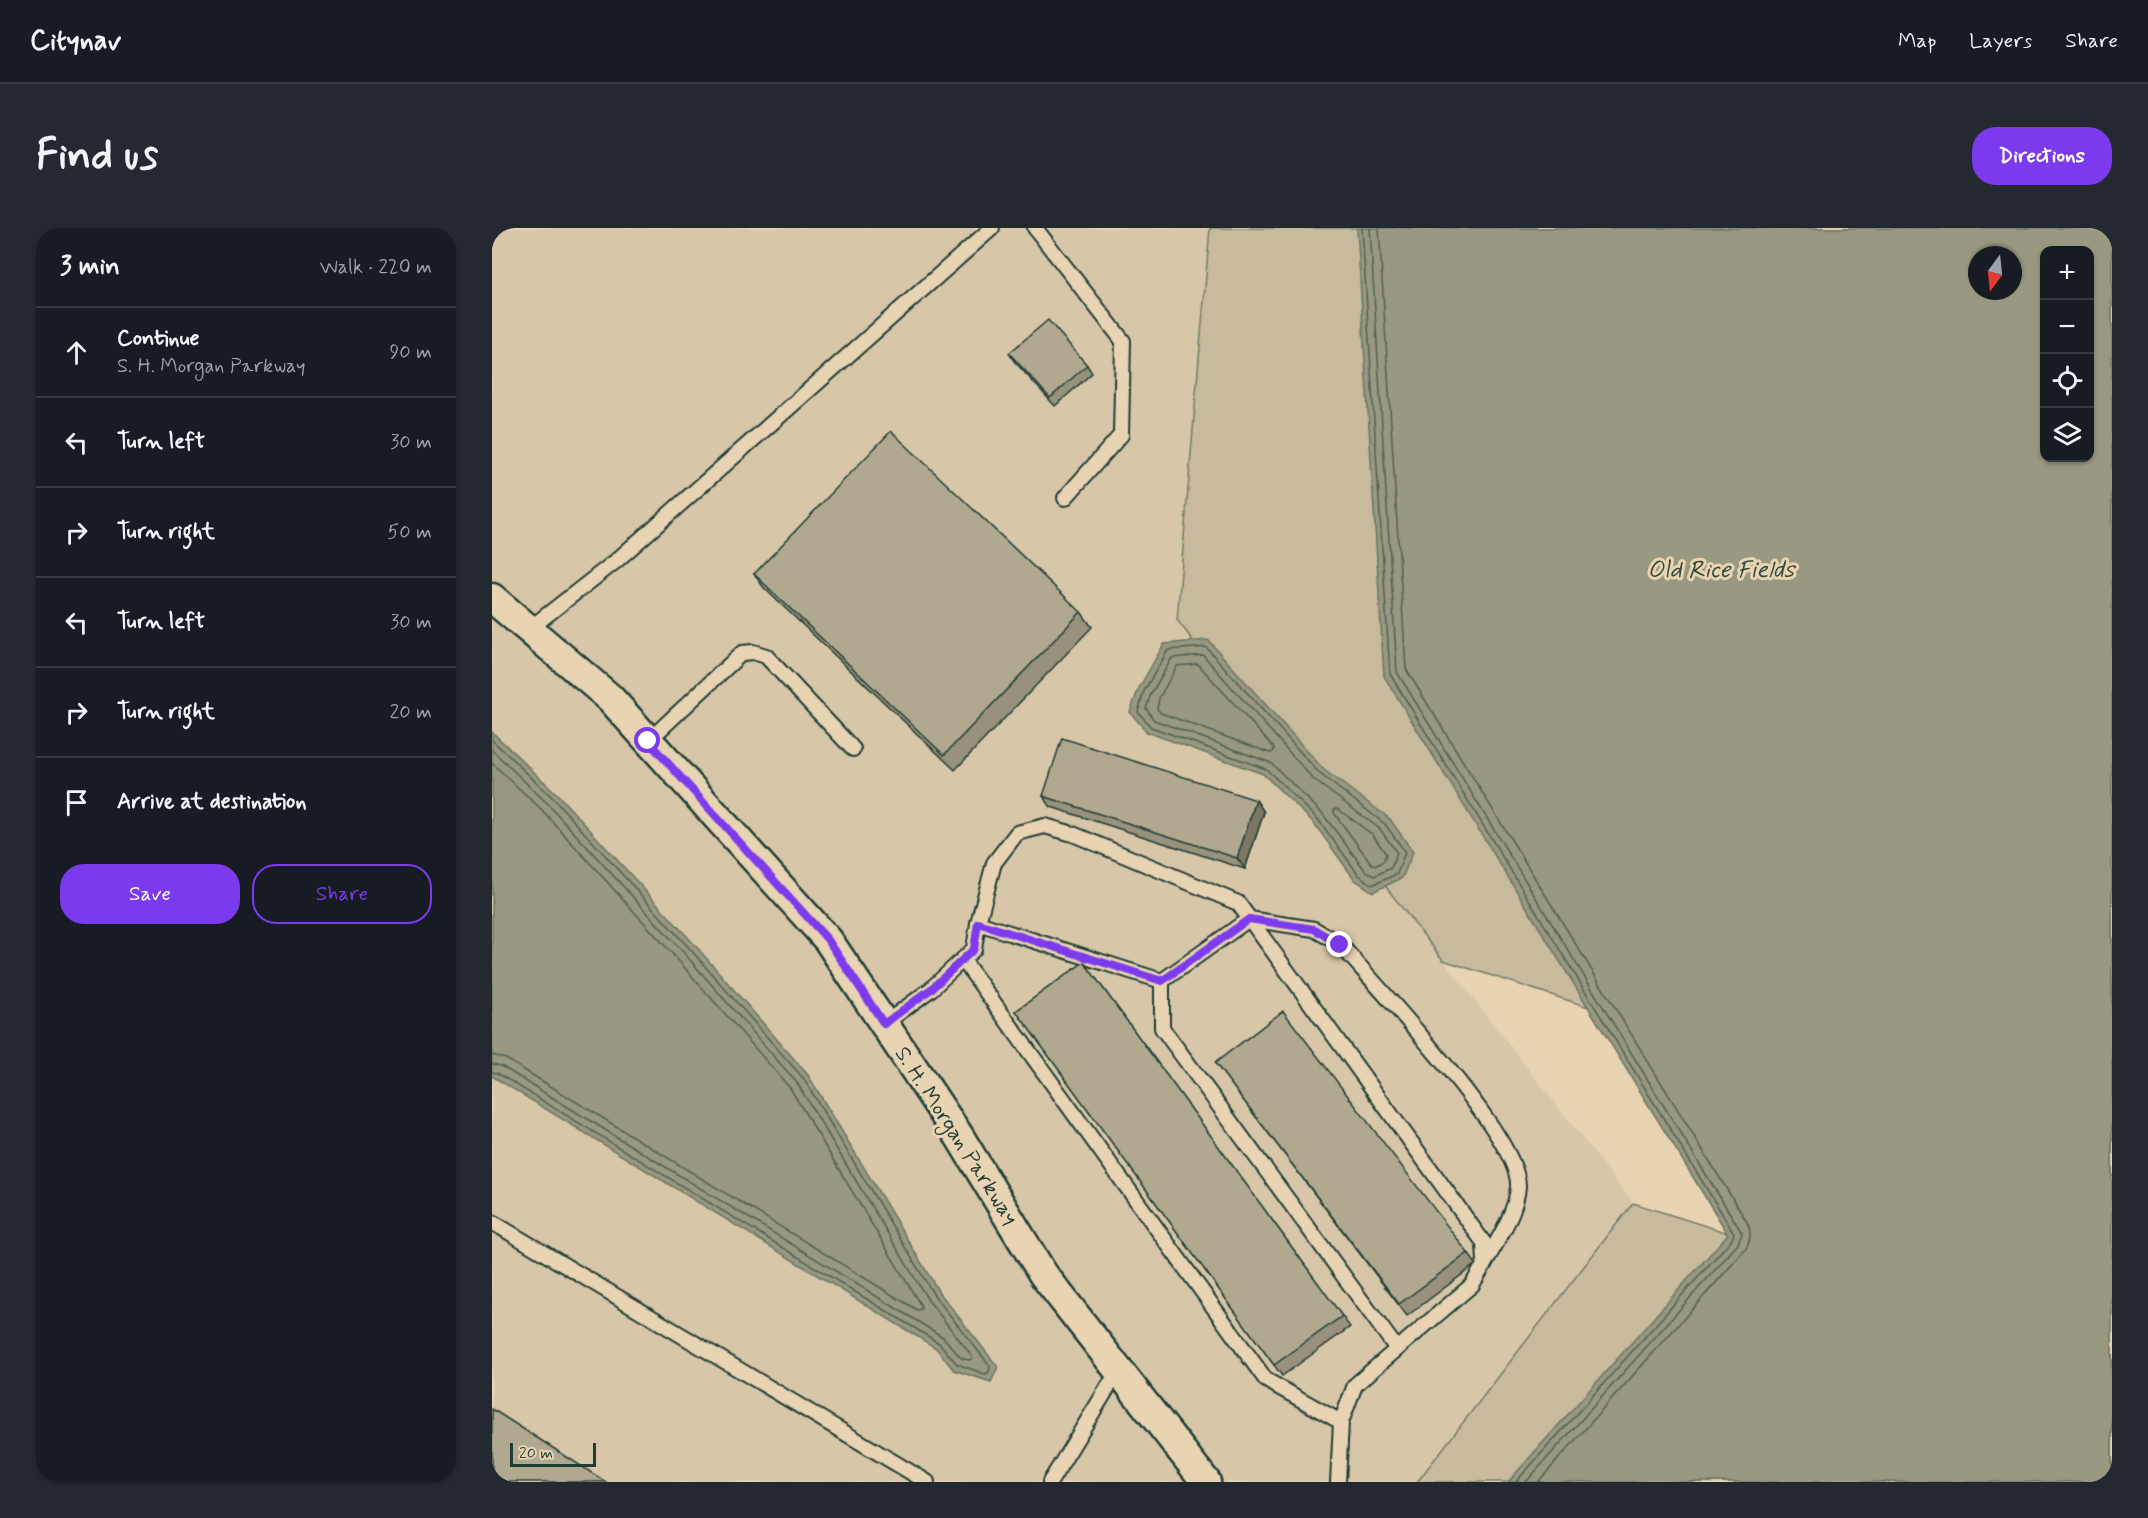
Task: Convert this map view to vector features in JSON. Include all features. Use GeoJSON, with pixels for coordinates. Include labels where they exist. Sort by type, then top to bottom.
{"type":"FeatureCollection","features":[{"type":"Feature","properties":{"kind":"street","name":"S. H. Morgan Parkway"},"geometry":{"type":"LineString","coordinates":[[492,598],[610,698],[828,940],[959,1136],[1043,1274],[1206,1482]]}},
{"type":"Feature","properties":{"kind":"lane"},"geometry":{"type":"LineString","coordinates":[[529,629],[616,561],[992,228]]}},
{"type":"Feature","properties":{"kind":"lane"},"geometry":{"type":"LineString","coordinates":[[1035,228],[1123,340],[1121,435],[1065,498]]}},
{"type":"Feature","properties":{"kind":"lane"},"geometry":{"type":"LineString","coordinates":[[648,741],[742,653],[753,652],[766,656],[853,749]]}},
{"type":"Feature","properties":{"kind":"lane"},"geometry":{"type":"LineString","coordinates":[[884,1024],[931,989],[974,949],[978,923],[994,863],[1017,833],[1045,826],[1073,834],[1238,903],[1484,1243],[1485,1263]]}},
{"type":"Feature","properties":{"kind":"lane"},"geometry":{"type":"LineString","coordinates":[[1162,981],[1249,919],[1314,929],[1340,945],[1460,1082],[1511,1156],[1518,1185],[1509,1220],[1472,1284],[1355,1385],[1341,1422],[1338,1482]]}},
{"type":"Feature","properties":{"kind":"lane"},"geometry":{"type":"LineString","coordinates":[[978,923],[1162,981]]}},
{"type":"Feature","properties":{"kind":"lane"},"geometry":{"type":"LineString","coordinates":[[963,960],[1266,1380],[1341,1422]]}},
{"type":"Feature","properties":{"kind":"lane"},"geometry":{"type":"LineString","coordinates":[[1162,981],[1162,1028],[1397,1349]]}},
{"type":"Feature","properties":{"kind":"lane"},"geometry":{"type":"LineString","coordinates":[[492,1222],[927,1482]]}},
{"type":"Feature","properties":{"kind":"lane"},"geometry":{"type":"LineString","coordinates":[[1050,1482],[1118,1371]]}},
{"type":"Feature","properties":{"kind":"shaded area"},"geometry":{"type":"Polygon","coordinates":[[[492,228],[1210,228],[1177,620],[1633,1203],[1417,1482],[492,1482],[492,228]]]}},
{"type":"Feature","properties":{"kind":"shaded area","name":"Old Rice Fields"},"geometry":{"type":"Polygon","coordinates":[[[1210,228],[2112,228],[2112,1176],[1443,960],[1177,620],[1210,228]]]}},
{"type":"Feature","properties":{"kind":"shaded area"},"geometry":{"type":"Polygon","coordinates":[[[1633,1203],[2112,1354],[2112,1482],[1417,1482],[1633,1203]]]}},
{"type":"Feature","properties":{"kind":"water","name":"Old Rice Fields"},"geometry":{"type":"Polygon","coordinates":[[[1357,228],[2112,228],[2112,1482],[1508,1482],[1728,1234],[1384,676],[1357,228]]]}},
{"type":"Feature","properties":{"kind":"water"},"geometry":{"type":"Polygon","coordinates":[[[1208,640],[1324,770],[1390,819],[1413,852],[1402,878],[1373,892],[1355,880],[1313,822],[1263,774],[1147,732],[1130,712],[1139,688],[1164,644],[1208,640]]]}},
{"type":"Feature","properties":{"kind":"water"},"geometry":{"type":"Polygon","coordinates":[[[492,732],[557,794],[694,944],[808,1075],[939,1292],[998,1367],[991,1382],[954,1370],[936,1348],[492,1076],[492,732]]]}},
{"type":"Feature","properties":{"kind":"building"},"geometry":{"type":"Polygon","coordinates":[[[1048,320],[1087,365],[1050,398],[1009,353],[1048,320]]]}},
{"type":"Feature","properties":{"kind":"building"},"geometry":{"type":"Polygon","coordinates":[[[891,431],[1081,612],[944,755],[754,574],[891,431]]]}},
{"type":"Feature","properties":{"kind":"building"},"geometry":{"type":"Polygon","coordinates":[[[1062,738],[1256,800],[1237,858],[1043,796],[1062,738]]]}},
{"type":"Feature","properties":{"kind":"building"},"geometry":{"type":"Polygon","coordinates":[[[1084,962],[1342,1316],[1274,1365],[1016,1011],[1084,962]]]}},
{"type":"Feature","properties":{"kind":"building"},"geometry":{"type":"Polygon","coordinates":[[[1283,1011],[1468,1253],[1399,1304],[1215,1063],[1283,1011]]]}},
{"type":"Feature","properties":{"kind":"building"},"geometry":{"type":"Polygon","coordinates":[[[492,1409],[606,1482],[492,1482],[492,1409]]]}},
{"type":"Feature","properties":{"kind":"route"},"geometry":{"type":"LineString","coordinates":[[648,741],[828,940],[884,1024],[931,989],[974,949],[978,923],[1162,981],[1249,919],[1314,929],[1340,945]]}}]}
